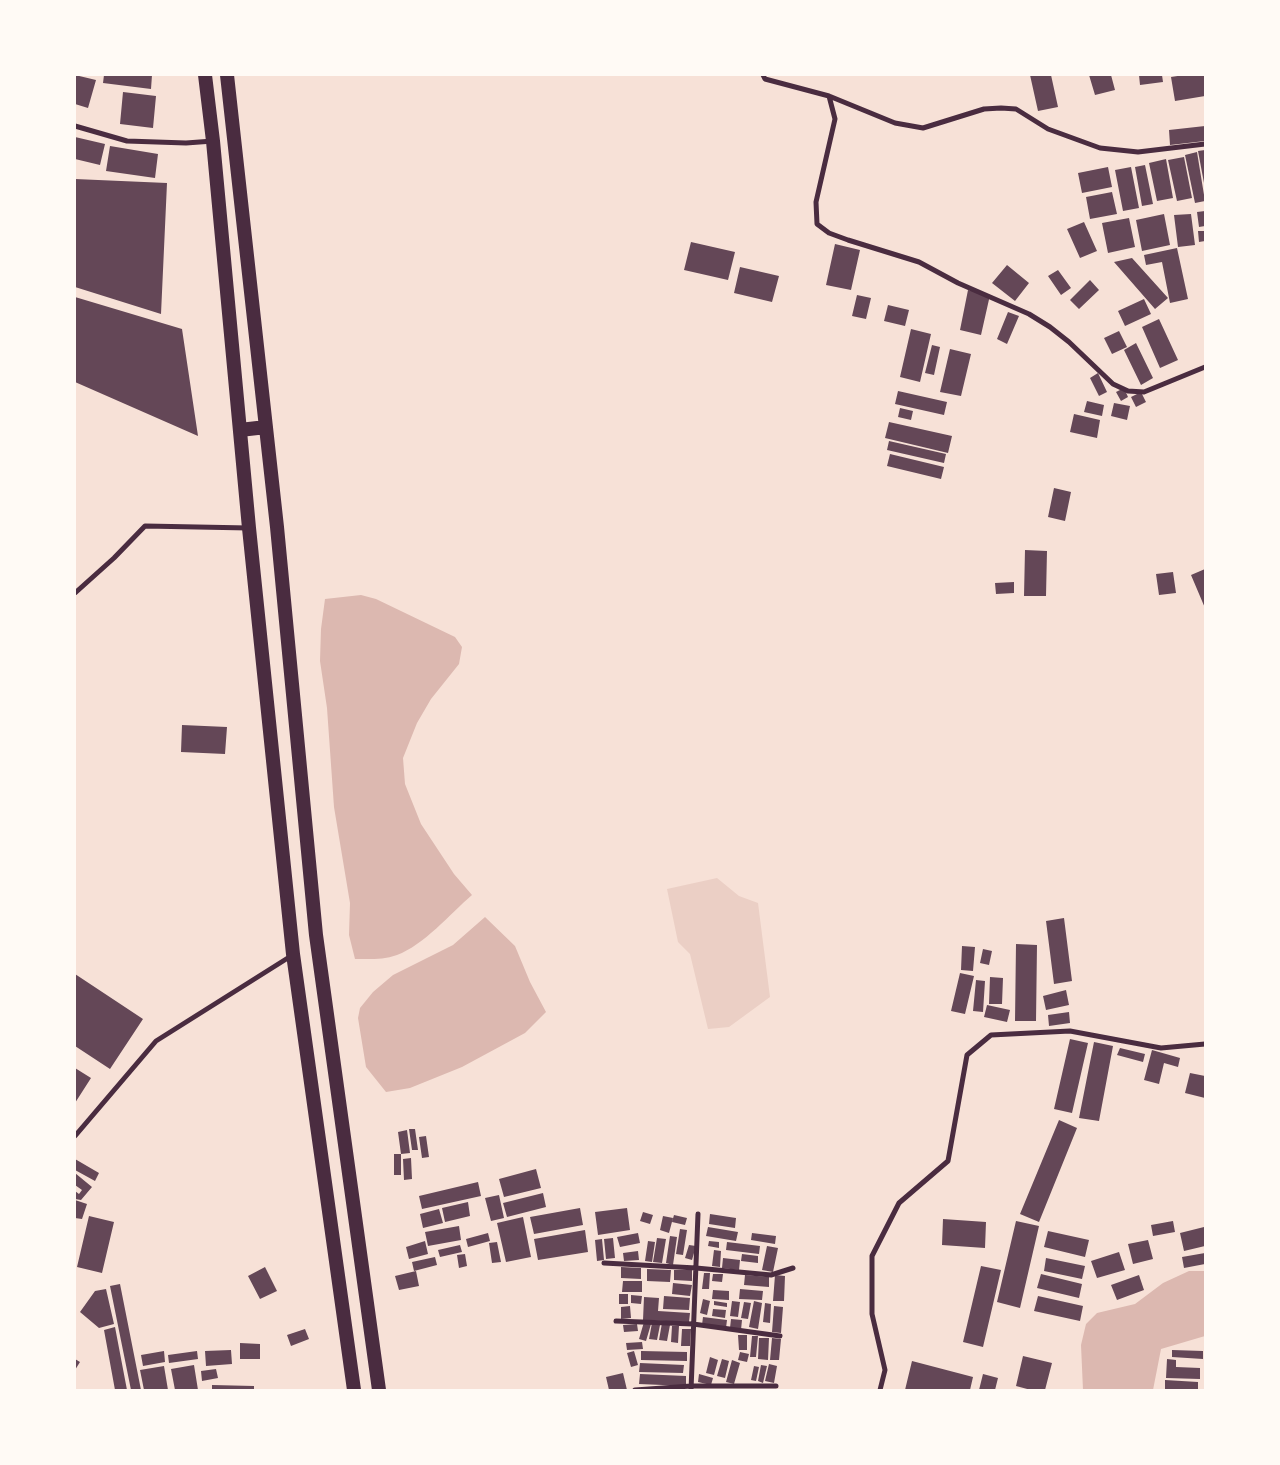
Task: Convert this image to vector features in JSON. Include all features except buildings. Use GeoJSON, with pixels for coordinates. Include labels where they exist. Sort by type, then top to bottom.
{"type":"FeatureCollection","features":[{"type":"Feature","properties":{"kind":"highway"},"geometry":{"type":"LineString","coordinates":[[205,75],[293,954],[354,1390]]}},
{"type":"Feature","properties":{"kind":"highway"},"geometry":{"type":"LineString","coordinates":[[227,75],[277,527],[316,935],[379,1390]]}},
{"type":"Feature","properties":{"kind":"highway"},"geometry":{"type":"LineString","coordinates":[[240,430],[266,427]]}},
{"type":"Feature","properties":{"kind":"street"},"geometry":{"type":"LineString","coordinates":[[763,75],[765,79],[829,96],[895,123],[924,128],[984,109],[1001,108],[1016,109],[1048,130],[1100,148],[1138,152],[1205,144]]}},
{"type":"Feature","properties":{"kind":"street"},"geometry":{"type":"LineString","coordinates":[[829,96],[835,119],[816,202],[817,224],[824,230],[848,240],[919,262],[958,283],[1029,314],[1069,342],[1113,384],[1128,392],[1144,392],[1205,367]]}},
{"type":"Feature","properties":{"kind":"street"},"geometry":{"type":"LineString","coordinates":[[75,126],[127,141],[213,141]]}},
{"type":"Feature","properties":{"kind":"street"},"geometry":{"type":"LineString","coordinates":[[75,593],[114,558],[145,526],[250,528]]}},
{"type":"Feature","properties":{"kind":"street"},"geometry":{"type":"LineString","coordinates":[[75,1136],[156,1041],[293,954]]}},
{"type":"Feature","properties":{"kind":"street"},"geometry":{"type":"LineString","coordinates":[[880,1390],[884,1370],[872,1314],[872,1256],[899,1204],[948,1161],[967,1055],[991,1035],[1070,1031],[1161,1048],[1205,1044]]}},
{"type":"Feature","properties":{"kind":"street"},"geometry":{"type":"LineString","coordinates":[[691,1388],[698,1214]]}},
{"type":"Feature","properties":{"kind":"street"},"geometry":{"type":"LineString","coordinates":[[604,1263],[696,1268],[770,1275],[793,1268]]}},
{"type":"Feature","properties":{"kind":"street"},"geometry":{"type":"LineString","coordinates":[[616,1321],[693,1324],[780,1336]]}},
{"type":"Feature","properties":{"kind":"street"},"geometry":{"type":"LineString","coordinates":[[635,1390],[776,1386]]}},
{"type":"Feature","properties":{"kind":"shaded area"},"geometry":{"type":"Polygon","coordinates":[[[361,595],[376,599],[455,637],[462,647],[459,664],[431,699],[417,723],[403,758],[405,784],[421,824],[454,874],[472,895],[417,944],[397,955],[376,959],[355,959],[349,935],[350,903],[334,807],[327,708],[320,661],[321,629],[325,599],[361,595]]]}},
{"type":"Feature","properties":{"kind":"shaded area"},"geometry":{"type":"Polygon","coordinates":[[[717,878],[739,896],[758,903],[770,997],[729,1027],[708,1029],[690,954],[678,942],[667,889],[717,878]]]}},
{"type":"Feature","properties":{"kind":"shaded area"},"geometry":{"type":"Polygon","coordinates":[[[485,917],[515,946],[530,982],[546,1012],[525,1033],[462,1067],[410,1088],[386,1092],[366,1067],[358,1018],[360,1008],[373,992],[393,975],[453,945],[485,917]]]}},
{"type":"Feature","properties":{"kind":"shaded area"},"geometry":{"type":"Polygon","coordinates":[[[1189,1271],[1205,1271],[1205,1336],[1161,1349],[1153,1390],[1083,1390],[1081,1345],[1086,1324],[1097,1313],[1135,1304],[1163,1283],[1189,1271]]]}}]}
